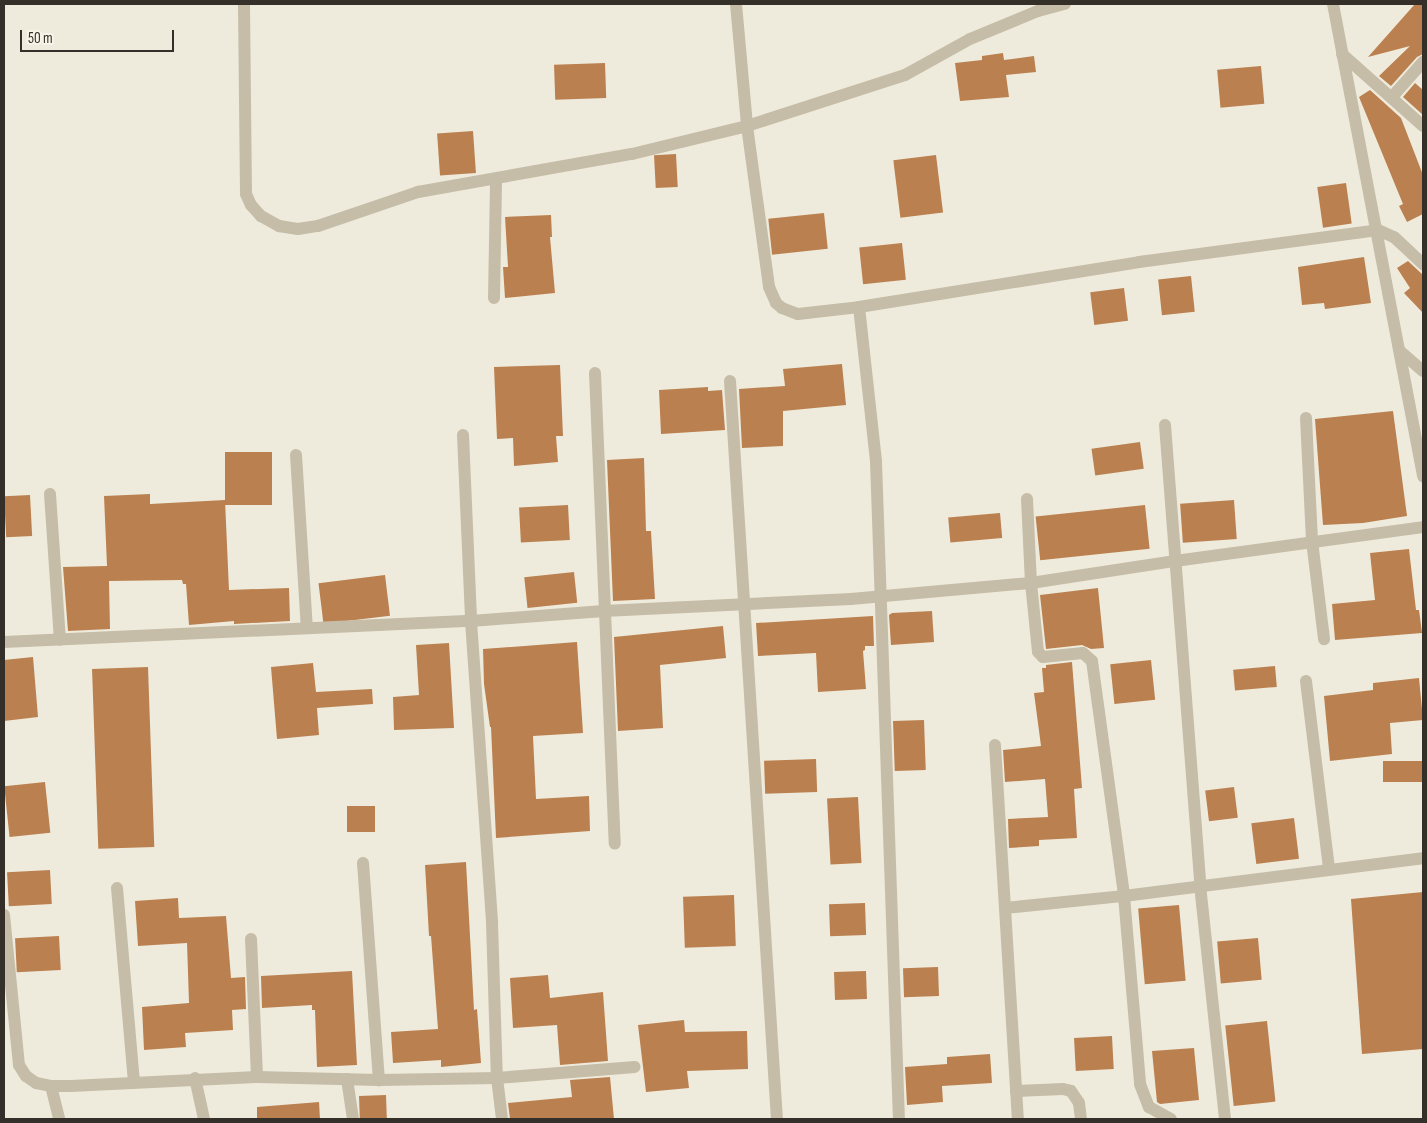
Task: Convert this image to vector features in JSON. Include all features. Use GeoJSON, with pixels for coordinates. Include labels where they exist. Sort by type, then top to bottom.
{"type":"FeatureCollection","features":[{"type":"Feature","properties":{"kind":"street"},"geometry":{"type":"LineString","coordinates":[[244,4],[246,194],[251,205],[261,216],[280,226],[298,229],[318,226],[418,192],[632,154],[746,126],[905,76],[970,38],[1037,7],[1065,4]]}},
{"type":"Feature","properties":{"kind":"street"},"geometry":{"type":"LineString","coordinates":[[736,4],[746,126],[769,287],[776,304],[782,308],[798,314],[859,307],[1139,262],[1378,230],[1394,237],[1423,264]]}},
{"type":"Feature","properties":{"kind":"street"},"geometry":{"type":"LineString","coordinates":[[1333,4],[1378,230],[1423,477]]}},
{"type":"Feature","properties":{"kind":"street"},"geometry":{"type":"LineString","coordinates":[[1342,54],[1423,126]]}},
{"type":"Feature","properties":{"kind":"street"},"geometry":{"type":"LineString","coordinates":[[1392,97],[1423,62]]}},
{"type":"Feature","properties":{"kind":"street"},"geometry":{"type":"LineString","coordinates":[[494,298],[496,179]]}},
{"type":"Feature","properties":{"kind":"street"},"geometry":{"type":"LineString","coordinates":[[859,307],[876,462],[899,1119]]}},
{"type":"Feature","properties":{"kind":"street"},"geometry":{"type":"LineString","coordinates":[[1401,352],[1423,371]]}},
{"type":"Feature","properties":{"kind":"street"},"geometry":{"type":"LineString","coordinates":[[595,373],[615,844]]}},
{"type":"Feature","properties":{"kind":"street"},"geometry":{"type":"LineString","coordinates":[[730,381],[778,1119]]}},
{"type":"Feature","properties":{"kind":"street"},"geometry":{"type":"LineString","coordinates":[[1306,418],[1312,541],[1324,639]]}},
{"type":"Feature","properties":{"kind":"street"},"geometry":{"type":"LineString","coordinates":[[1165,425],[1200,885],[1225,1119]]}},
{"type":"Feature","properties":{"kind":"street"},"geometry":{"type":"LineString","coordinates":[[463,435],[471,622],[492,923],[497,1078],[502,1119]]}},
{"type":"Feature","properties":{"kind":"street"},"geometry":{"type":"LineString","coordinates":[[296,455],[307,628]]}},
{"type":"Feature","properties":{"kind":"street"},"geometry":{"type":"LineString","coordinates":[[50,494],[60,640]]}},
{"type":"Feature","properties":{"kind":"street"},"geometry":{"type":"LineString","coordinates":[[1027,499],[1031,583],[1038,652],[1043,657],[1083,653],[1092,661],[1124,896],[1140,1084],[1149,1107],[1172,1119]]}},
{"type":"Feature","properties":{"kind":"street"},"geometry":{"type":"LineString","coordinates":[[4,642],[471,622],[604,611],[746,606],[882,596],[1031,583],[1312,541],[1423,527]]}},
{"type":"Feature","properties":{"kind":"street"},"geometry":{"type":"LineString","coordinates":[[1306,680],[1329,870]]}},
{"type":"Feature","properties":{"kind":"street"},"geometry":{"type":"LineString","coordinates":[[995,745],[1018,1119]]}},
{"type":"Feature","properties":{"kind":"street"},"geometry":{"type":"LineString","coordinates":[[1005,908],[1124,896],[1423,858]]}},
{"type":"Feature","properties":{"kind":"street"},"geometry":{"type":"LineString","coordinates":[[363,863],[379,1080]]}},
{"type":"Feature","properties":{"kind":"street"},"geometry":{"type":"LineString","coordinates":[[117,888],[134,1082]]}},
{"type":"Feature","properties":{"kind":"street"},"geometry":{"type":"LineString","coordinates":[[4,915],[19,1065],[26,1076],[36,1083],[51,1086],[195,1078],[258,1077],[379,1080],[497,1078],[635,1067]]}},
{"type":"Feature","properties":{"kind":"street"},"geometry":{"type":"LineString","coordinates":[[251,939],[258,1077]]}},
{"type":"Feature","properties":{"kind":"street"},"geometry":{"type":"LineString","coordinates":[[195,1078],[204,1119]]}},
{"type":"Feature","properties":{"kind":"street"},"geometry":{"type":"LineString","coordinates":[[347,1079],[353,1119]]}},
{"type":"Feature","properties":{"kind":"street"},"geometry":{"type":"LineString","coordinates":[[51,1086],[59,1119]]}},
{"type":"Feature","properties":{"kind":"street"},"geometry":{"type":"LineString","coordinates":[[1016,1090],[1063,1089],[1071,1091],[1079,1103],[1081,1119]]}},
{"type":"Feature","properties":{"kind":"building"},"geometry":{"type":"Polygon","coordinates":[[[1415,4],[1423,4],[1423,54],[1417,57],[1391,86],[1379,76],[1410,46],[1368,57],[1415,4]]]}},
{"type":"Feature","properties":{"kind":"building"},"geometry":{"type":"Polygon","coordinates":[[[1003,53],[1004,60],[1034,56],[1036,72],[1006,75],[1009,97],[960,101],[955,63],[982,60],[982,56],[1003,53]]]}},
{"type":"Feature","properties":{"kind":"building"},"geometry":{"type":"Polygon","coordinates":[[[605,63],[606,98],[555,100],[554,65],[605,63]]]}},
{"type":"Feature","properties":{"kind":"building"},"geometry":{"type":"Polygon","coordinates":[[[1261,66],[1264,104],[1220,108],[1217,70],[1261,66]]]}},
{"type":"Feature","properties":{"kind":"building"},"geometry":{"type":"Polygon","coordinates":[[[1415,83],[1423,90],[1423,115],[1403,97],[1415,83]]]}},
{"type":"Feature","properties":{"kind":"building"},"geometry":{"type":"Polygon","coordinates":[[[1370,90],[1401,118],[1423,175],[1423,214],[1407,222],[1399,206],[1403,204],[1359,97],[1370,90]]]}},
{"type":"Feature","properties":{"kind":"building"},"geometry":{"type":"Polygon","coordinates":[[[473,131],[476,173],[440,175],[437,134],[473,131]]]}},
{"type":"Feature","properties":{"kind":"building"},"geometry":{"type":"Polygon","coordinates":[[[676,154],[678,187],[656,188],[654,155],[676,154]]]}},
{"type":"Feature","properties":{"kind":"building"},"geometry":{"type":"Polygon","coordinates":[[[936,155],[943,213],[900,218],[893,160],[936,155]]]}},
{"type":"Feature","properties":{"kind":"building"},"geometry":{"type":"Polygon","coordinates":[[[1346,183],[1352,224],[1323,228],[1317,187],[1346,183]]]}},
{"type":"Feature","properties":{"kind":"building"},"geometry":{"type":"Polygon","coordinates":[[[824,213],[828,249],[772,255],[768,219],[824,213]]]}},
{"type":"Feature","properties":{"kind":"building"},"geometry":{"type":"Polygon","coordinates":[[[551,215],[552,237],[550,237],[555,293],[505,298],[503,267],[508,267],[505,217],[551,215]]]}},
{"type":"Feature","properties":{"kind":"building"},"geometry":{"type":"Polygon","coordinates":[[[902,243],[906,280],[863,284],[859,247],[902,243]]]}},
{"type":"Feature","properties":{"kind":"building"},"geometry":{"type":"Polygon","coordinates":[[[1364,257],[1371,303],[1325,309],[1324,303],[1302,305],[1298,267],[1364,257]]]}},
{"type":"Feature","properties":{"kind":"building"},"geometry":{"type":"Polygon","coordinates":[[[1408,261],[1423,275],[1423,313],[1404,293],[1410,288],[1397,268],[1408,261]]]}},
{"type":"Feature","properties":{"kind":"building"},"geometry":{"type":"Polygon","coordinates":[[[1191,276],[1195,312],[1162,315],[1158,279],[1191,276]]]}},
{"type":"Feature","properties":{"kind":"building"},"geometry":{"type":"Polygon","coordinates":[[[1124,288],[1128,321],[1094,325],[1090,292],[1124,288]]]}},
{"type":"Feature","properties":{"kind":"building"},"geometry":{"type":"Polygon","coordinates":[[[842,364],[846,405],[783,411],[783,446],[742,448],[739,389],[785,386],[783,369],[842,364]]]}},
{"type":"Feature","properties":{"kind":"building"},"geometry":{"type":"Polygon","coordinates":[[[560,365],[563,436],[556,436],[558,462],[514,466],[513,438],[497,439],[494,367],[560,365]]]}},
{"type":"Feature","properties":{"kind":"building"},"geometry":{"type":"Polygon","coordinates":[[[708,387],[708,391],[722,390],[725,430],[661,434],[659,390],[708,387]]]}},
{"type":"Feature","properties":{"kind":"building"},"geometry":{"type":"Polygon","coordinates":[[[1393,411],[1407,516],[1363,523],[1323,525],[1315,419],[1393,411]]]}},
{"type":"Feature","properties":{"kind":"building"},"geometry":{"type":"Polygon","coordinates":[[[1140,442],[1144,469],[1095,476],[1091,449],[1140,442]]]}},
{"type":"Feature","properties":{"kind":"building"},"geometry":{"type":"Polygon","coordinates":[[[225,452],[272,452],[272,505],[225,505],[225,452]]]}},
{"type":"Feature","properties":{"kind":"building"},"geometry":{"type":"Polygon","coordinates":[[[644,458],[646,531],[651,531],[655,599],[613,601],[607,460],[644,458]]]}},
{"type":"Feature","properties":{"kind":"building"},"geometry":{"type":"Polygon","coordinates":[[[150,494],[150,504],[225,500],[229,590],[289,588],[290,621],[234,624],[234,621],[189,625],[186,584],[183,584],[182,580],[109,581],[110,629],[68,631],[63,567],[107,566],[104,496],[150,494]]]}},
{"type":"Feature","properties":{"kind":"building"},"geometry":{"type":"Polygon","coordinates":[[[30,495],[32,536],[6,537],[4,496],[30,495]]]}},
{"type":"Feature","properties":{"kind":"building"},"geometry":{"type":"Polygon","coordinates":[[[1234,500],[1237,539],[1183,543],[1180,504],[1234,500]]]}},
{"type":"Feature","properties":{"kind":"building"},"geometry":{"type":"Polygon","coordinates":[[[568,505],[570,540],[521,543],[519,508],[568,505]]]}},
{"type":"Feature","properties":{"kind":"building"},"geometry":{"type":"Polygon","coordinates":[[[1145,505],[1150,549],[1040,560],[1036,516],[1145,505]]]}},
{"type":"Feature","properties":{"kind":"building"},"geometry":{"type":"Polygon","coordinates":[[[1000,513],[1002,538],[950,542],[948,518],[1000,513]]]}},
{"type":"Feature","properties":{"kind":"building"},"geometry":{"type":"Polygon","coordinates":[[[1409,549],[1416,610],[1419,610],[1422,633],[1335,640],[1332,604],[1375,600],[1370,553],[1409,549]]]}},
{"type":"Feature","properties":{"kind":"building"},"geometry":{"type":"Polygon","coordinates":[[[574,572],[577,603],[528,608],[524,577],[574,572]]]}},
{"type":"Feature","properties":{"kind":"building"},"geometry":{"type":"Polygon","coordinates":[[[385,575],[390,616],[323,624],[318,583],[385,575]]]}},
{"type":"Feature","properties":{"kind":"building"},"geometry":{"type":"Polygon","coordinates":[[[1098,588],[1104,648],[1091,649],[1082,645],[1046,649],[1040,595],[1098,588]]]}},
{"type":"Feature","properties":{"kind":"building"},"geometry":{"type":"Polygon","coordinates":[[[932,611],[934,642],[891,645],[889,615],[892,613],[932,611]]]}},
{"type":"Feature","properties":{"kind":"building"},"geometry":{"type":"Polygon","coordinates":[[[873,616],[874,646],[865,646],[863,651],[866,689],[818,692],[816,653],[758,656],[756,623],[873,616]]]}},
{"type":"Feature","properties":{"kind":"building"},"geometry":{"type":"Polygon","coordinates":[[[723,626],[726,658],[660,665],[663,728],[618,731],[614,637],[723,626]]]}},
{"type":"Feature","properties":{"kind":"building"},"geometry":{"type":"Polygon","coordinates":[[[577,642],[583,733],[533,736],[536,799],[589,796],[590,831],[496,838],[491,727],[484,684],[483,649],[577,642]]]}},
{"type":"Feature","properties":{"kind":"building"},"geometry":{"type":"Polygon","coordinates":[[[449,643],[454,728],[394,730],[393,697],[419,695],[416,645],[449,643]]]}},
{"type":"Feature","properties":{"kind":"building"},"geometry":{"type":"Polygon","coordinates":[[[33,657],[38,717],[4,721],[4,660],[33,657]]]}},
{"type":"Feature","properties":{"kind":"building"},"geometry":{"type":"Polygon","coordinates":[[[1151,660],[1155,700],[1114,704],[1110,664],[1151,660]]]}},
{"type":"Feature","properties":{"kind":"building"},"geometry":{"type":"Polygon","coordinates":[[[1072,662],[1082,788],[1074,789],[1077,838],[1039,840],[1039,846],[1009,848],[1008,819],[1048,817],[1045,779],[1005,782],[1003,750],[1041,746],[1034,693],[1044,692],[1042,668],[1046,668],[1046,665],[1072,662]]]}},
{"type":"Feature","properties":{"kind":"building"},"geometry":{"type":"Polygon","coordinates":[[[313,663],[316,692],[372,689],[373,704],[317,708],[319,735],[277,739],[271,667],[313,663]]]}},
{"type":"Feature","properties":{"kind":"building"},"geometry":{"type":"Polygon","coordinates":[[[1275,666],[1277,687],[1235,691],[1233,670],[1275,666]]]}},
{"type":"Feature","properties":{"kind":"building"},"geometry":{"type":"Polygon","coordinates":[[[148,667],[154,847],[98,849],[92,669],[148,667]]]}},
{"type":"Feature","properties":{"kind":"building"},"geometry":{"type":"Polygon","coordinates":[[[1419,678],[1423,720],[1390,723],[1392,754],[1330,761],[1324,696],[1373,690],[1373,683],[1419,678]]]}},
{"type":"Feature","properties":{"kind":"building"},"geometry":{"type":"Polygon","coordinates":[[[924,720],[926,770],[895,771],[893,721],[924,720]]]}},
{"type":"Feature","properties":{"kind":"building"},"geometry":{"type":"Polygon","coordinates":[[[816,759],[817,792],[765,794],[764,761],[816,759]]]}},
{"type":"Feature","properties":{"kind":"building"},"geometry":{"type":"Polygon","coordinates":[[[1383,761],[1423,761],[1423,782],[1383,782],[1383,761]]]}},
{"type":"Feature","properties":{"kind":"building"},"geometry":{"type":"Polygon","coordinates":[[[45,782],[50,833],[10,837],[4,786],[45,782]]]}},
{"type":"Feature","properties":{"kind":"building"},"geometry":{"type":"Polygon","coordinates":[[[1234,787],[1238,818],[1209,821],[1205,791],[1234,787]]]}},
{"type":"Feature","properties":{"kind":"building"},"geometry":{"type":"Polygon","coordinates":[[[858,797],[861,863],[830,865],[827,799],[858,797]]]}},
{"type":"Feature","properties":{"kind":"building"},"geometry":{"type":"Polygon","coordinates":[[[347,806],[375,806],[375,832],[347,832],[347,806]]]}},
{"type":"Feature","properties":{"kind":"building"},"geometry":{"type":"Polygon","coordinates":[[[1294,818],[1299,859],[1256,864],[1251,823],[1294,818]]]}},
{"type":"Feature","properties":{"kind":"building"},"geometry":{"type":"Polygon","coordinates":[[[466,862],[474,1010],[477,1009],[481,1063],[441,1067],[441,1060],[393,1063],[391,1032],[438,1029],[431,936],[429,936],[425,865],[466,862]]]}},
{"type":"Feature","properties":{"kind":"building"},"geometry":{"type":"Polygon","coordinates":[[[50,870],[52,904],[9,906],[7,872],[50,870]]]}},
{"type":"Feature","properties":{"kind":"building"},"geometry":{"type":"Polygon","coordinates":[[[1423,892],[1423,1049],[1362,1054],[1351,899],[1423,892]]]}},
{"type":"Feature","properties":{"kind":"building"},"geometry":{"type":"Polygon","coordinates":[[[734,895],[736,946],[685,948],[683,897],[734,895]]]}},
{"type":"Feature","properties":{"kind":"building"},"geometry":{"type":"Polygon","coordinates":[[[178,898],[179,918],[226,916],[231,978],[245,977],[246,1009],[232,1010],[233,1030],[185,1033],[186,1047],[144,1050],[142,1007],[189,1003],[187,943],[138,946],[135,901],[178,898]]]}},
{"type":"Feature","properties":{"kind":"building"},"geometry":{"type":"Polygon","coordinates":[[[865,903],[866,935],[830,936],[829,904],[865,903]]]}},
{"type":"Feature","properties":{"kind":"building"},"geometry":{"type":"Polygon","coordinates":[[[1179,905],[1186,981],[1145,984],[1138,909],[1179,905]]]}},
{"type":"Feature","properties":{"kind":"building"},"geometry":{"type":"Polygon","coordinates":[[[59,936],[61,970],[17,972],[15,938],[59,936]]]}},
{"type":"Feature","properties":{"kind":"building"},"geometry":{"type":"Polygon","coordinates":[[[1258,938],[1262,980],[1221,983],[1217,942],[1258,938]]]}},
{"type":"Feature","properties":{"kind":"building"},"geometry":{"type":"Polygon","coordinates":[[[938,967],[939,996],[904,997],[903,968],[938,967]]]}},
{"type":"Feature","properties":{"kind":"building"},"geometry":{"type":"Polygon","coordinates":[[[352,971],[357,1065],[317,1067],[315,1010],[312,1010],[312,1005],[262,1008],[261,976],[352,971]]]}},
{"type":"Feature","properties":{"kind":"building"},"geometry":{"type":"Polygon","coordinates":[[[866,971],[867,999],[835,1000],[834,972],[866,971]]]}},
{"type":"Feature","properties":{"kind":"building"},"geometry":{"type":"Polygon","coordinates":[[[548,975],[550,998],[603,992],[608,1061],[560,1065],[557,1025],[513,1028],[510,978],[548,975]]]}},
{"type":"Feature","properties":{"kind":"building"},"geometry":{"type":"Polygon","coordinates":[[[684,1020],[685,1032],[747,1031],[748,1069],[687,1071],[689,1088],[646,1092],[638,1025],[684,1020]]]}},
{"type":"Feature","properties":{"kind":"building"},"geometry":{"type":"Polygon","coordinates":[[[1267,1021],[1275,1102],[1234,1106],[1225,1025],[1267,1021]]]}},
{"type":"Feature","properties":{"kind":"building"},"geometry":{"type":"Polygon","coordinates":[[[1112,1036],[1114,1069],[1076,1071],[1074,1038],[1112,1036]]]}},
{"type":"Feature","properties":{"kind":"building"},"geometry":{"type":"Polygon","coordinates":[[[1194,1048],[1199,1100],[1160,1104],[1157,1102],[1152,1051],[1194,1048]]]}},
{"type":"Feature","properties":{"kind":"building"},"geometry":{"type":"Polygon","coordinates":[[[990,1054],[992,1083],[942,1086],[943,1102],[907,1105],[905,1067],[947,1064],[947,1057],[990,1054]]]}},
{"type":"Feature","properties":{"kind":"building"},"geometry":{"type":"Polygon","coordinates":[[[610,1077],[614,1119],[510,1119],[508,1103],[572,1097],[570,1080],[610,1077]]]}},
{"type":"Feature","properties":{"kind":"building"},"geometry":{"type":"Polygon","coordinates":[[[386,1095],[387,1119],[360,1119],[359,1096],[386,1095]]]}},
{"type":"Feature","properties":{"kind":"building"},"geometry":{"type":"Polygon","coordinates":[[[319,1102],[320,1119],[257,1119],[257,1107],[319,1102]]]}}]}
